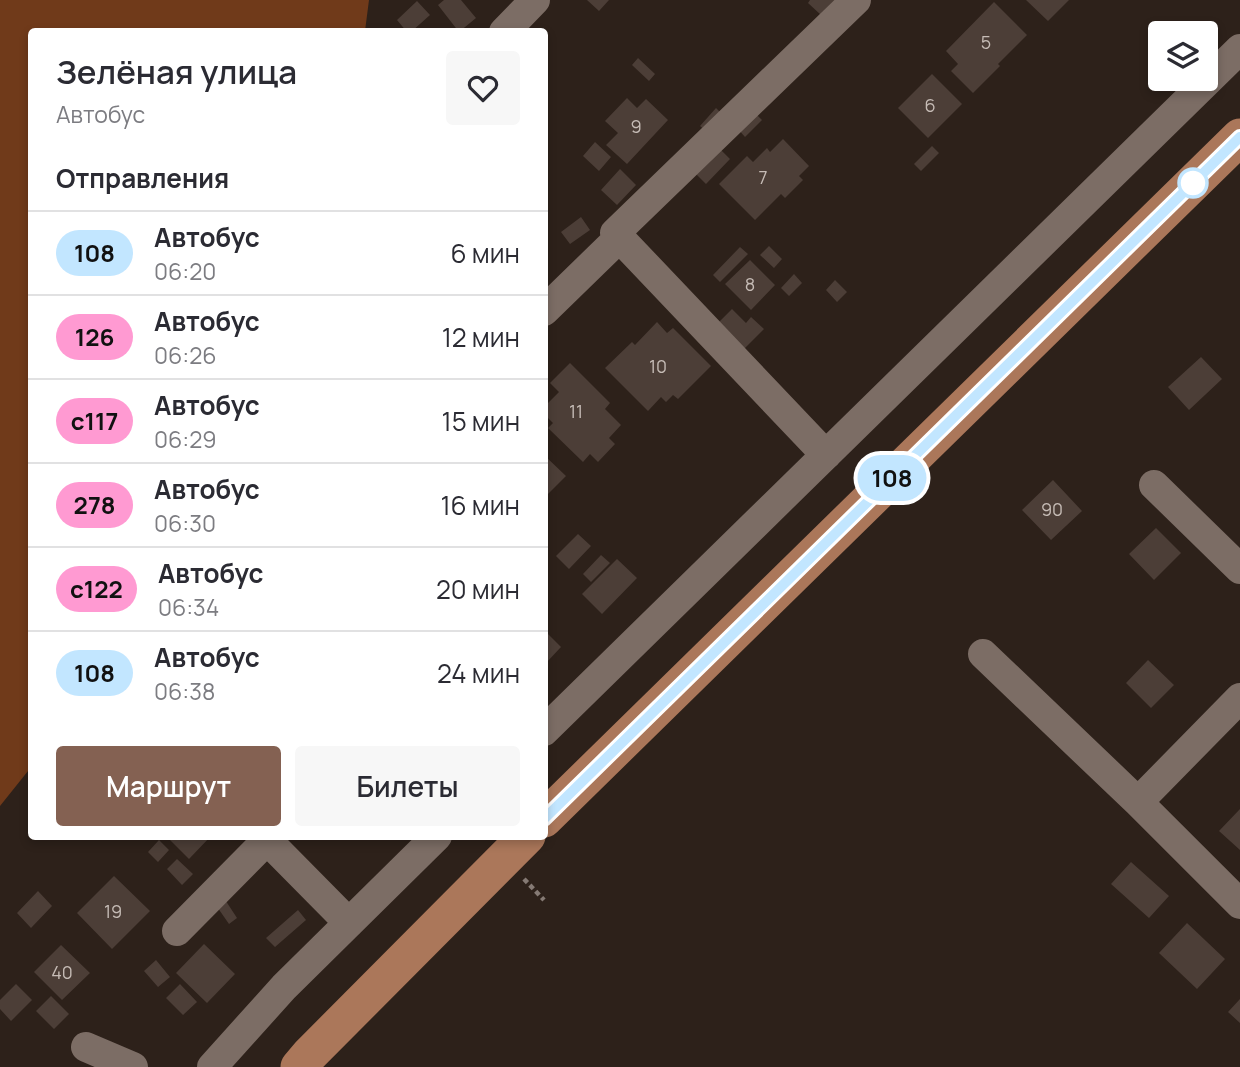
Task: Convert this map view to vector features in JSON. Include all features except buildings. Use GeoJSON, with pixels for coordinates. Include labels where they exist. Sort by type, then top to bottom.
{"type":"FeatureCollection","features":[{"type":"Feature","properties":{"kind":"main road"},"geometry":{"type":"LineString","coordinates":[[548,815],[1240,137]]}},
{"type":"Feature","properties":{"kind":"main road"},"geometry":{"type":"LineString","coordinates":[[299,1067],[523,840]]}},
{"type":"Feature","properties":{"kind":"street"},"geometry":{"type":"LineString","coordinates":[[508,28],[535,0]]}},
{"type":"Feature","properties":{"kind":"street"},"geometry":{"type":"LineString","coordinates":[[826,455],[615,233],[856,0]]}},
{"type":"Feature","properties":{"kind":"street"},"geometry":{"type":"LineString","coordinates":[[548,727],[1240,49]]}},
{"type":"Feature","properties":{"kind":"street"},"geometry":{"type":"LineString","coordinates":[[548,307],[620,237]]}},
{"type":"Feature","properties":{"kind":"street"},"geometry":{"type":"LineString","coordinates":[[1154,485],[1240,569]]}},
{"type":"Feature","properties":{"kind":"street"},"geometry":{"type":"LineString","coordinates":[[983,654],[1240,904]]}},
{"type":"Feature","properties":{"kind":"street"},"geometry":{"type":"LineString","coordinates":[[1138,802],[1240,698]]}},
{"type":"Feature","properties":{"kind":"street"},"geometry":{"type":"LineString","coordinates":[[177,931],[267,840]]}},
{"type":"Feature","properties":{"kind":"street"},"geometry":{"type":"LineString","coordinates":[[271,840],[349,923]]}},
{"type":"Feature","properties":{"kind":"street"},"geometry":{"type":"LineString","coordinates":[[212,1067],[284,987],[433,840]]}},
{"type":"Feature","properties":{"kind":"street"},"geometry":{"type":"LineString","coordinates":[[86,1047],[133,1067]]}},
{"type":"Feature","properties":{"kind":"path"},"geometry":{"type":"LineString","coordinates":[[524,879],[544,900]]}},
{"type":"Feature","properties":{"kind":"shaded area"},"geometry":{"type":"Polygon","coordinates":[[[0,0],[369,0],[365,28],[28,28],[28,771],[0,806],[0,0]]]}},
{"type":"Feature","properties":{"kind":"bus line","name":"108"},"geometry":{"type":"LineString","coordinates":[[548,815],[1240,137]]}}]}
